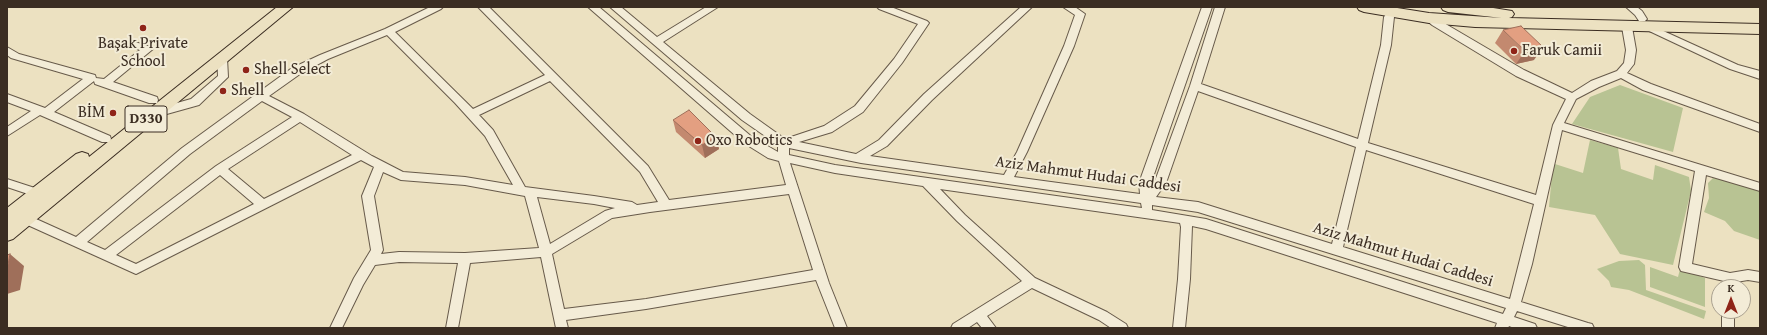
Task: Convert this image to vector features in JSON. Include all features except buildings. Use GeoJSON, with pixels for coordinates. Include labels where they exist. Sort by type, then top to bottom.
{"type":"FeatureCollection","features":[{"type":"Feature","properties":{"kind":"highway","name":"D330"},"geometry":{"type":"LineString","coordinates":[[7,234],[270,7]]}},
{"type":"Feature","properties":{"kind":"highway","name":"D330"},"geometry":{"type":"LineString","coordinates":[[7,217],[106,139],[222,58],[286,7]]}},
{"type":"Feature","properties":{"kind":"highway"},"geometry":{"type":"LineString","coordinates":[[1364,7],[1429,18],[1475,22],[1627,27],[1645,23],[1760,22]]}},
{"type":"Feature","properties":{"kind":"highway"},"geometry":{"type":"LineString","coordinates":[[1448,7],[1514,14],[1760,29]]}},
{"type":"Feature","properties":{"kind":"street"},"geometry":{"type":"LineString","coordinates":[[77,243],[186,151],[296,71],[324,57],[388,31],[438,7]]}},
{"type":"Feature","properties":{"kind":"street"},"geometry":{"type":"LineString","coordinates":[[483,7],[644,169],[666,205]]}},
{"type":"Feature","properties":{"kind":"street","name":"Aziz Mahmut Hudai Caddesi"},"geometry":{"type":"LineString","coordinates":[[593,7],[748,140],[772,155],[835,169],[1148,214],[1206,224],[1504,324],[1531,328]]}},
{"type":"Feature","properties":{"kind":"street","name":"Aziz Mahmut Hudai Caddesi"},"geometry":{"type":"LineString","coordinates":[[615,7],[746,117],[784,142],[858,158],[1198,207],[1588,328]]}},
{"type":"Feature","properties":{"kind":"street"},"geometry":{"type":"LineString","coordinates":[[656,42],[712,7]]}},
{"type":"Feature","properties":{"kind":"street"},"geometry":{"type":"LineString","coordinates":[[841,328],[820,274],[783,158],[784,142],[828,129],[859,109],[898,61],[924,23],[882,7]]}},
{"type":"Feature","properties":{"kind":"street"},"geometry":{"type":"LineString","coordinates":[[858,158],[883,143],[928,97],[1027,7]]}},
{"type":"Feature","properties":{"kind":"street"},"geometry":{"type":"LineString","coordinates":[[1008,180],[1069,46],[1080,14],[1068,7]]}},
{"type":"Feature","properties":{"kind":"street"},"geometry":{"type":"LineString","coordinates":[[1148,214],[1145,183],[1207,7]]}},
{"type":"Feature","properties":{"kind":"street"},"geometry":{"type":"LineString","coordinates":[[1146,200],[1160,183],[1195,86],[1220,7]]}},
{"type":"Feature","properties":{"kind":"street"},"geometry":{"type":"LineString","coordinates":[[1631,7],[1639,13],[1645,23],[1734,67],[1760,75]]}},
{"type":"Feature","properties":{"kind":"street"},"geometry":{"type":"LineString","coordinates":[[1336,250],[1386,45],[1389,17],[1392,12]]}},
{"type":"Feature","properties":{"kind":"street"},"geometry":{"type":"LineString","coordinates":[[1429,18],[1520,73],[1572,97]]}},
{"type":"Feature","properties":{"kind":"street"},"geometry":{"type":"LineString","coordinates":[[1504,324],[1514,306],[1526,264],[1558,125],[1572,97],[1595,84],[1621,74],[1629,64],[1631,50],[1627,27]]}},
{"type":"Feature","properties":{"kind":"street"},"geometry":{"type":"LineString","coordinates":[[388,31],[489,133],[526,192],[546,252],[562,328]]}},
{"type":"Feature","properties":{"kind":"street"},"geometry":{"type":"LineString","coordinates":[[104,83],[148,49],[135,45]]}},
{"type":"Feature","properties":{"kind":"street"},"geometry":{"type":"LineString","coordinates":[[7,50],[15,56],[104,83],[153,107]]}},
{"type":"Feature","properties":{"kind":"street"},"geometry":{"type":"LineString","coordinates":[[1621,74],[1647,87],[1760,128]]}},
{"type":"Feature","properties":{"kind":"street"},"geometry":{"type":"LineString","coordinates":[[471,114],[552,76]]}},
{"type":"Feature","properties":{"kind":"street"},"geometry":{"type":"LineString","coordinates":[[7,132],[43,111],[91,78]]}},
{"type":"Feature","properties":{"kind":"street"},"geometry":{"type":"LineString","coordinates":[[1195,86],[1362,145],[1540,201]]}},
{"type":"Feature","properties":{"kind":"street"},"geometry":{"type":"LineString","coordinates":[[261,96],[300,117],[361,155],[401,176],[465,181],[526,192],[594,200],[640,209]]}},
{"type":"Feature","properties":{"kind":"street"},"geometry":{"type":"LineString","coordinates":[[7,98],[43,111],[106,139]]}},
{"type":"Feature","properties":{"kind":"street"},"geometry":{"type":"LineString","coordinates":[[106,256],[220,169],[300,117]]}},
{"type":"Feature","properties":{"kind":"street"},"geometry":{"type":"LineString","coordinates":[[1558,125],[1760,187]]}},
{"type":"Feature","properties":{"kind":"street"},"geometry":{"type":"LineString","coordinates":[[25,219],[136,269],[361,155]]}},
{"type":"Feature","properties":{"kind":"street"},"geometry":{"type":"LineString","coordinates":[[336,328],[358,282],[377,250],[368,196],[380,165]]}},
{"type":"Feature","properties":{"kind":"street"},"geometry":{"type":"LineString","coordinates":[[220,169],[263,205]]}},
{"type":"Feature","properties":{"kind":"street"},"geometry":{"type":"LineString","coordinates":[[1702,169],[1685,267],[1719,279]]}},
{"type":"Feature","properties":{"kind":"street"},"geometry":{"type":"LineString","coordinates":[[7,183],[37,193]]}},
{"type":"Feature","properties":{"kind":"street"},"geometry":{"type":"LineString","coordinates":[[927,183],[961,218],[1032,282],[1102,316],[1122,328]]}},
{"type":"Feature","properties":{"kind":"street"},"geometry":{"type":"LineString","coordinates":[[371,260],[399,257],[465,258],[546,252],[609,214],[666,205],[793,189]]}},
{"type":"Feature","properties":{"kind":"street"},"geometry":{"type":"LineString","coordinates":[[1180,328],[1184,279],[1185,220]]}},
{"type":"Feature","properties":{"kind":"street"},"geometry":{"type":"LineString","coordinates":[[452,328],[458,289],[465,258]]}},
{"type":"Feature","properties":{"kind":"street"},"geometry":{"type":"LineString","coordinates":[[560,315],[646,304],[820,274]]}},
{"type":"Feature","properties":{"kind":"street"},"geometry":{"type":"LineString","coordinates":[[1739,279],[1748,275],[1760,277]]}},
{"type":"Feature","properties":{"kind":"street"},"geometry":{"type":"LineString","coordinates":[[957,328],[1032,282]]}},
{"type":"Feature","properties":{"kind":"street"},"geometry":{"type":"LineString","coordinates":[[979,315],[990,328]]}},
{"type":"Feature","properties":{"kind":"green space"},"geometry":{"type":"Polygon","coordinates":[[[1620,85],[1683,108],[1673,152],[1572,124],[1590,97],[1620,85]]]}},
{"type":"Feature","properties":{"kind":"green space"},"geometry":{"type":"Polygon","coordinates":[[[1590,140],[1618,148],[1621,169],[1653,180],[1655,165],[1689,177],[1691,191],[1673,265],[1620,254],[1595,215],[1549,207],[1552,174],[1555,164],[1583,173],[1590,140]]]}},
{"type":"Feature","properties":{"kind":"green space"},"geometry":{"type":"Polygon","coordinates":[[[1713,178],[1760,190],[1760,240],[1734,231],[1725,221],[1704,212],[1709,198],[1708,183],[1713,178]]]}},
{"type":"Feature","properties":{"kind":"green space"},"geometry":{"type":"Polygon","coordinates":[[[1639,260],[1645,265],[1646,290],[1706,311],[1704,319],[1629,290],[1611,287],[1609,281],[1597,269],[1619,261],[1639,260]]]}},
{"type":"Feature","properties":{"kind":"green space"},"geometry":{"type":"Polygon","coordinates":[[[1650,267],[1678,277],[1680,269],[1705,278],[1705,307],[1650,287],[1650,267]]]}},
{"type":"Feature","properties":{"kind":"place","name":"Başak Private School"},"geometry":{"type":"Point","coordinates":[143,28]}},
{"type":"Feature","properties":{"kind":"place","name":"Faruk Camii"},"geometry":{"type":"Point","coordinates":[1514,51]}},
{"type":"Feature","properties":{"kind":"place","name":"Shell Select"},"geometry":{"type":"Point","coordinates":[246,70]}},
{"type":"Feature","properties":{"kind":"place","name":"Shell"},"geometry":{"type":"Point","coordinates":[223,91]}},
{"type":"Feature","properties":{"kind":"place","name":"BİM"},"geometry":{"type":"Point","coordinates":[113,113]}},
{"type":"Feature","properties":{"kind":"place","name":"Oxo Robotics"},"geometry":{"type":"Point","coordinates":[698,141]}}]}
